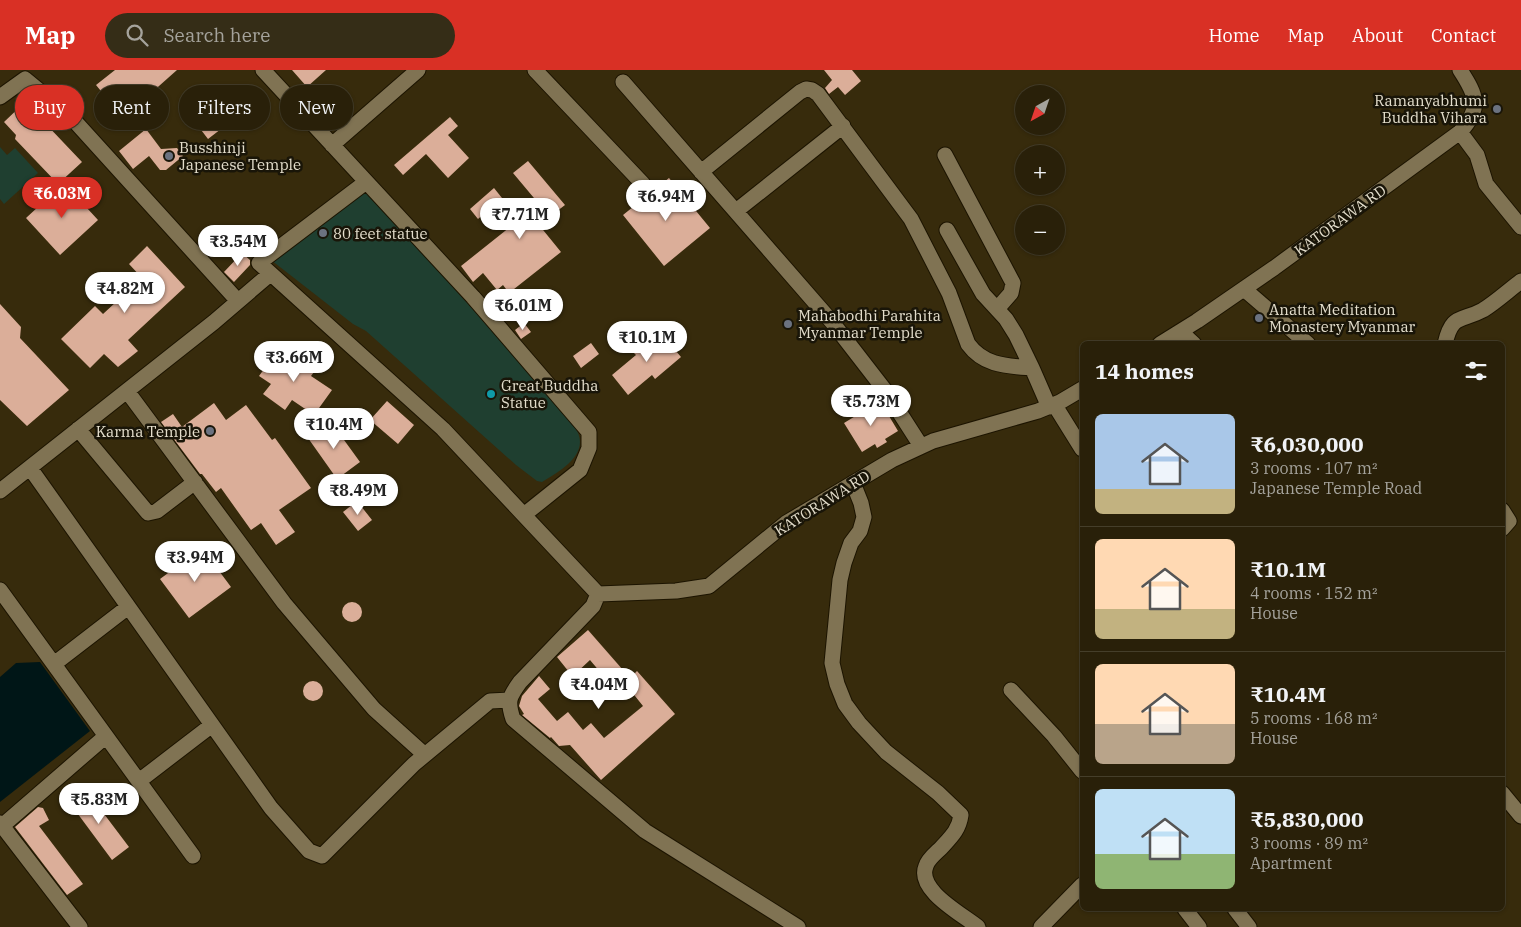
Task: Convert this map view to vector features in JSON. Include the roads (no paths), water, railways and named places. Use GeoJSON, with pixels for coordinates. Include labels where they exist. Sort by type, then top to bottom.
{"type":"FeatureCollection","features":[{"type":"Feature","properties":{"kind":"street"},"geometry":{"type":"LineString","coordinates":[[263,70],[473,297],[590,432],[589,448],[580,470],[525,514]]}},
{"type":"Feature","properties":{"kind":"street"},"geometry":{"type":"LineString","coordinates":[[332,144],[418,70]]}},
{"type":"Feature","properties":{"kind":"street"},"geometry":{"type":"LineString","coordinates":[[535,70],[643,184]]}},
{"type":"Feature","properties":{"kind":"street","name":"KATORAWA RD"},"geometry":{"type":"LineString","coordinates":[[1165,341],[1244,289],[1460,132],[1472,119],[1475,107],[1473,93],[1460,70]]}},
{"type":"Feature","properties":{"kind":"street"},"geometry":{"type":"LineString","coordinates":[[0,97],[24,74],[72,117],[237,300]]}},
{"type":"Feature","properties":{"kind":"street"},"geometry":{"type":"LineString","coordinates":[[623,82],[843,336],[887,393],[921,446]]}},
{"type":"Feature","properties":{"kind":"street"},"geometry":{"type":"LineString","coordinates":[[701,172],[806,89],[812,90],[818,94],[843,126],[911,220],[949,294],[968,344],[984,360],[999,365],[1032,368]]}},
{"type":"Feature","properties":{"kind":"street"},"geometry":{"type":"LineString","coordinates":[[736,211],[843,126]]}},
{"type":"Feature","properties":{"kind":"street"},"geometry":{"type":"LineString","coordinates":[[1460,132],[1477,155],[1486,184],[1521,227]]}},
{"type":"Feature","properties":{"kind":"street"},"geometry":{"type":"LineString","coordinates":[[946,155],[1013,283],[1011,293],[997,309]]}},
{"type":"Feature","properties":{"kind":"street"},"geometry":{"type":"LineString","coordinates":[[366,182],[259,263],[443,429],[525,514],[550,545],[598,594],[593,606],[520,682],[511,695],[509,706],[513,719],[632,822],[798,927]]}},
{"type":"Feature","properties":{"kind":"street"},"geometry":{"type":"LineString","coordinates":[[947,230],[983,294],[1006,319],[1016,335],[1052,405],[1080,445]]}},
{"type":"Feature","properties":{"kind":"street"},"geometry":{"type":"LineString","coordinates":[[0,491],[214,322],[237,300],[270,274]]}},
{"type":"Feature","properties":{"kind":"street"},"geometry":{"type":"LineString","coordinates":[[1446,341],[1448,330],[1456,321],[1483,309],[1521,281]]}},
{"type":"Feature","properties":{"kind":"street"},"geometry":{"type":"LineString","coordinates":[[1244,289],[1305,341]]}},
{"type":"Feature","properties":{"kind":"street"},"geometry":{"type":"LineString","coordinates":[[1181,332],[1191,341]]}},
{"type":"Feature","properties":{"kind":"street","name":"KATORAWA RD"},"geometry":{"type":"LineString","coordinates":[[598,594],[676,591],[709,586],[786,523],[877,468],[921,446],[1052,405],[1080,390]]}},
{"type":"Feature","properties":{"kind":"street"},"geometry":{"type":"LineString","coordinates":[[127,391],[284,603],[336,667],[374,709],[425,755]]}},
{"type":"Feature","properties":{"kind":"street"},"geometry":{"type":"LineString","coordinates":[[78,429],[148,513],[157,511],[194,482]]}},
{"type":"Feature","properties":{"kind":"street"},"geometry":{"type":"LineString","coordinates":[[30,468],[271,808],[309,851],[322,856],[425,755],[490,701],[510,700]]}},
{"type":"Feature","properties":{"kind":"street"},"geometry":{"type":"LineString","coordinates":[[853,483],[864,517],[860,531],[851,543],[840,580],[832,663],[837,684],[845,704],[859,723],[886,752],[938,793],[961,815],[959,826],[955,833],[926,865],[924,878],[932,891],[978,927]]}},
{"type":"Feature","properties":{"kind":"street"},"geometry":{"type":"LineString","coordinates":[[1505,515],[1509,521],[1505,526]]}},
{"type":"Feature","properties":{"kind":"street"},"geometry":{"type":"LineString","coordinates":[[0,590],[193,856]]}},
{"type":"Feature","properties":{"kind":"street"},"geometry":{"type":"LineString","coordinates":[[54,664],[128,607]]}},
{"type":"Feature","properties":{"kind":"street"},"geometry":{"type":"LineString","coordinates":[[1011,690],[1054,736],[1080,768]]}},
{"type":"Feature","properties":{"kind":"street"},"geometry":{"type":"LineString","coordinates":[[138,781],[212,725]]}},
{"type":"Feature","properties":{"kind":"street"},"geometry":{"type":"LineString","coordinates":[[80,927],[1,824],[106,736]]}},
{"type":"Feature","properties":{"kind":"street"},"geometry":{"type":"LineString","coordinates":[[1505,797],[1521,816]]}},
{"type":"Feature","properties":{"kind":"street"},"geometry":{"type":"LineString","coordinates":[[1041,927],[1080,887]]}},
{"type":"Feature","properties":{"kind":"street"},"geometry":{"type":"LineString","coordinates":[[1186,911],[1200,927]]}},
{"type":"Feature","properties":{"kind":"street"},"geometry":{"type":"LineString","coordinates":[[1237,911],[1249,927]]}},
{"type":"Feature","properties":{"kind":"place","name":"Ramanyabhumi Buddha Vihara"},"geometry":{"type":"Point","coordinates":[1497,109]}},
{"type":"Feature","properties":{"kind":"place","name":"Busshinji Japanese Temple"},"geometry":{"type":"Point","coordinates":[169,156]}},
{"type":"Feature","properties":{"kind":"place","name":"80 feet statue"},"geometry":{"type":"Point","coordinates":[323,233]}},
{"type":"Feature","properties":{"kind":"place","name":"Anatta Meditation Monastery Myanmar"},"geometry":{"type":"Point","coordinates":[1259,318]}},
{"type":"Feature","properties":{"kind":"place","name":"Mahabodhi Parahita Myanmar Temple"},"geometry":{"type":"Point","coordinates":[788,324]}},
{"type":"Feature","properties":{"kind":"place","name":"Great Buddha Statue"},"geometry":{"type":"Point","coordinates":[491,394]}},
{"type":"Feature","properties":{"kind":"place","name":"Karma Temple"},"geometry":{"type":"Point","coordinates":[210,431]}}]}
